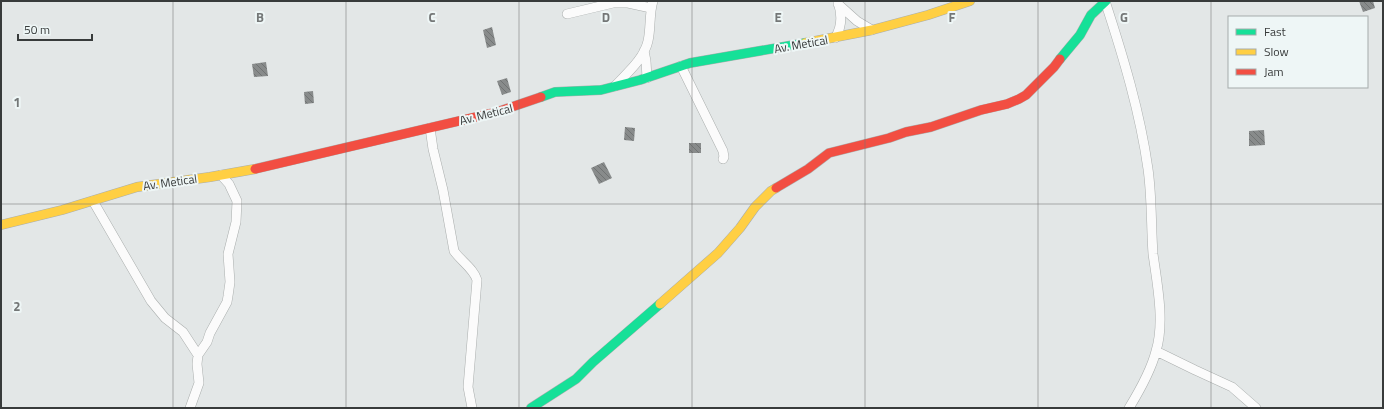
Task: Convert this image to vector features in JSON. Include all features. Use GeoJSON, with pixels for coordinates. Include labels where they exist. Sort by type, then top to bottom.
{"type":"FeatureCollection","features":[{"type":"Feature","properties":{"kind":"street","name":"Av. Metical"},"geometry":{"type":"LineString","coordinates":[[1,224],[93,202],[123,190],[260,168],[430,128],[497,112],[555,92],[597,91],[647,78],[681,66],[872,30],[928,15],[970,1]]}},
{"type":"Feature","properties":{"kind":"street"},"geometry":{"type":"LineString","coordinates":[[531,408],[576,379],[593,362],[683,286],[718,252],[740,228],[755,206],[771,191],[808,170],[829,153],[921,128],[931,127],[1019,99],[1026,95],[1054,67],[1067,49],[1080,35],[1091,15],[1105,1],[1119,44],[1143,138],[1148,171],[1152,239],[1159,306],[1159,335],[1156,351],[1147,375],[1129,408]]}},
{"type":"Feature","properties":{"kind":"street"},"geometry":{"type":"LineString","coordinates":[[838,2],[857,21],[872,30]]}},
{"type":"Feature","properties":{"kind":"street"},"geometry":{"type":"LineString","coordinates":[[835,38],[840,31],[841,16],[838,2]]}},
{"type":"Feature","properties":{"kind":"street"},"geometry":{"type":"LineString","coordinates":[[567,14],[613,3],[652,4],[648,42],[644,51],[615,86]]}},
{"type":"Feature","properties":{"kind":"street"},"geometry":{"type":"LineString","coordinates":[[644,51],[647,78]]}},
{"type":"Feature","properties":{"kind":"street"},"geometry":{"type":"LineString","coordinates":[[646,61],[650,68],[660,73]]}},
{"type":"Feature","properties":{"kind":"street"},"geometry":{"type":"LineString","coordinates":[[681,66],[723,151],[723,159]]}},
{"type":"Feature","properties":{"kind":"street"},"geometry":{"type":"LineString","coordinates":[[430,128],[454,251],[458,258],[473,272],[477,280],[468,387],[472,408]]}},
{"type":"Feature","properties":{"kind":"street"},"geometry":{"type":"LineString","coordinates":[[190,408],[199,383],[197,364],[198,355],[207,342],[210,333],[227,302],[230,282],[228,254],[236,222],[237,201],[229,184],[221,175]]}},
{"type":"Feature","properties":{"kind":"street"},"geometry":{"type":"LineString","coordinates":[[93,202],[151,301],[165,318],[183,332],[198,355]]}},
{"type":"Feature","properties":{"kind":"street"},"geometry":{"type":"LineString","coordinates":[[1156,351],[1232,387],[1256,408]]}},
{"type":"Feature","properties":{"kind":"building"},"geometry":{"type":"Polygon","coordinates":[[[1359,1],[1373,1],[1375,8],[1363,12],[1359,1]]]}},
{"type":"Feature","properties":{"kind":"building"},"geometry":{"type":"Polygon","coordinates":[[[492,27],[496,45],[487,48],[483,30],[492,27]]]}},
{"type":"Feature","properties":{"kind":"building"},"geometry":{"type":"Polygon","coordinates":[[[266,62],[268,76],[254,77],[252,64],[266,62]]]}},
{"type":"Feature","properties":{"kind":"building"},"geometry":{"type":"Polygon","coordinates":[[[507,78],[511,92],[502,95],[497,81],[507,78]]]}},
{"type":"Feature","properties":{"kind":"building"},"geometry":{"type":"Polygon","coordinates":[[[313,91],[314,103],[305,104],[304,92],[313,91]]]}},
{"type":"Feature","properties":{"kind":"building"},"geometry":{"type":"Polygon","coordinates":[[[625,127],[635,128],[634,141],[624,140],[625,127]]]}},
{"type":"Feature","properties":{"kind":"building"},"geometry":{"type":"Polygon","coordinates":[[[1264,130],[1265,145],[1249,146],[1249,131],[1264,130]]]}},
{"type":"Feature","properties":{"kind":"building"},"geometry":{"type":"Polygon","coordinates":[[[689,143],[701,143],[701,153],[689,153],[689,143]]]}},
{"type":"Feature","properties":{"kind":"building"},"geometry":{"type":"Polygon","coordinates":[[[604,162],[612,178],[599,184],[591,168],[604,162]]]}},
{"type":"Feature","properties":{"kind":"traffic: fast"},"geometry":{"type":"LineString","coordinates":[[1060,59],[1080,35],[1091,15],[1106,1]]}},
{"type":"Feature","properties":{"kind":"traffic: fast"},"geometry":{"type":"LineString","coordinates":[[541,97],[555,92],[601,90],[640,80],[690,63],[805,43]]}},
{"type":"Feature","properties":{"kind":"traffic: fast"},"geometry":{"type":"LineString","coordinates":[[531,408],[576,379],[593,362],[660,304]]}},
{"type":"Feature","properties":{"kind":"traffic: slow"},"geometry":{"type":"LineString","coordinates":[[805,43],[872,30],[928,15],[970,1]]}},
{"type":"Feature","properties":{"kind":"traffic: slow"},"geometry":{"type":"LineString","coordinates":[[1,225],[62,210],[137,187],[255,169]]}},
{"type":"Feature","properties":{"kind":"traffic: slow"},"geometry":{"type":"LineString","coordinates":[[660,304],[718,253],[740,228],[755,207],[776,188]]}},
{"type":"Feature","properties":{"kind":"traffic: jam"},"geometry":{"type":"LineString","coordinates":[[776,188],[808,169],[829,153],[889,138],[906,132],[931,127],[1019,99],[1026,95],[1060,59]]}},
{"type":"Feature","properties":{"kind":"traffic: jam"},"geometry":{"type":"LineString","coordinates":[[255,169],[497,112],[541,97]]}}]}
